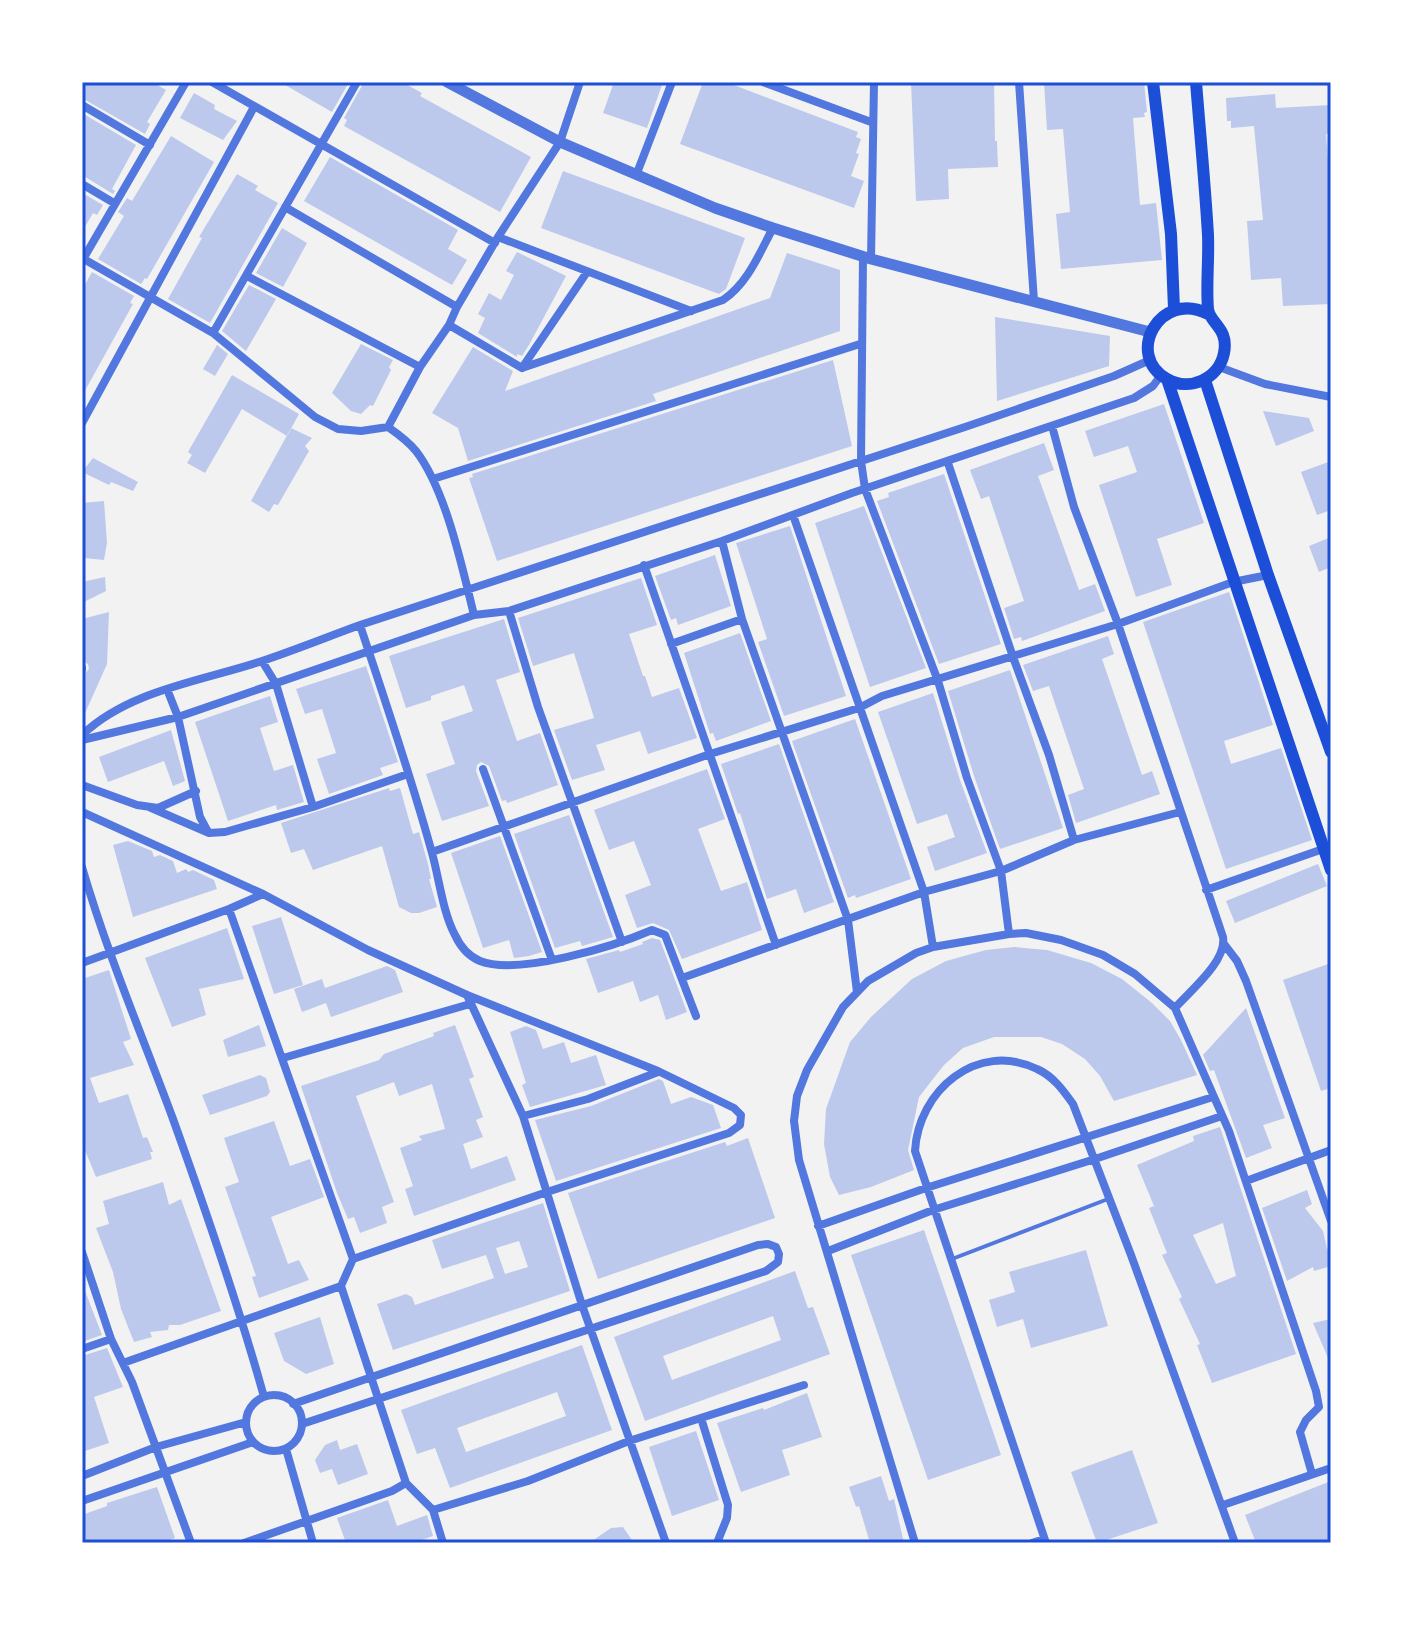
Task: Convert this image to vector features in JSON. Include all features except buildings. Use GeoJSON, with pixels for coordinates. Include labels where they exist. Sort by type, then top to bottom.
{"type":"FeatureCollection","features":[{"type":"Feature","properties":{"kind":"main road"},"geometry":{"type":"LineString","coordinates":[[1153,82],[1171,234],[1174,309]]}},
{"type":"Feature","properties":{"kind":"main road"},"geometry":{"type":"LineString","coordinates":[[1196,82],[1208,237],[1208,314]]}},
{"type":"Feature","properties":{"kind":"main road"},"geometry":{"type":"LineString","coordinates":[[1164,377],[1186,384],[1205,380],[1219,367],[1225,344],[1217,322],[1208,314],[1192,308],[1174,309],[1164,314],[1150,332],[1150,360],[1164,377],[1331,870]]}},
{"type":"Feature","properties":{"kind":"main road"},"geometry":{"type":"LineString","coordinates":[[1205,380],[1268,575],[1331,752]]}},
{"type":"Feature","properties":{"kind":"street"},"geometry":{"type":"LineString","coordinates":[[186,82],[83,259],[213,333],[315,417],[338,429],[361,431],[388,427],[416,451],[433,479],[474,615]]}},
{"type":"Feature","properties":{"kind":"street"},"geometry":{"type":"LineString","coordinates":[[212,82],[496,240],[691,311]]}},
{"type":"Feature","properties":{"kind":"street"},"geometry":{"type":"LineString","coordinates":[[213,333],[357,82]]}},
{"type":"Feature","properties":{"kind":"street"},"geometry":{"type":"LineString","coordinates":[[447,82],[460,85],[560,142],[715,208],[867,257],[1150,332]]}},
{"type":"Feature","properties":{"kind":"street"},"geometry":{"type":"LineString","coordinates":[[388,427],[496,240],[560,142],[580,82]]}},
{"type":"Feature","properties":{"kind":"street"},"geometry":{"type":"LineString","coordinates":[[637,173],[672,82]]}},
{"type":"Feature","properties":{"kind":"street"},"geometry":{"type":"LineString","coordinates":[[763,82],[871,122]]}},
{"type":"Feature","properties":{"kind":"street"},"geometry":{"type":"LineString","coordinates":[[874,82],[860,344],[861,461],[865,489],[938,681],[967,778],[1001,871],[1009,934]]}},
{"type":"Feature","properties":{"kind":"street"},"geometry":{"type":"LineString","coordinates":[[1019,82],[1034,301]]}},
{"type":"Feature","properties":{"kind":"street"},"geometry":{"type":"LineString","coordinates":[[82,105],[150,145]]}},
{"type":"Feature","properties":{"kind":"street"},"geometry":{"type":"LineString","coordinates":[[82,423],[254,107]]}},
{"type":"Feature","properties":{"kind":"street"},"geometry":{"type":"LineString","coordinates":[[82,184],[114,203]]}},
{"type":"Feature","properties":{"kind":"street"},"geometry":{"type":"LineString","coordinates":[[285,207],[457,307]]}},
{"type":"Feature","properties":{"kind":"street"},"geometry":{"type":"LineString","coordinates":[[449,325],[522,368],[723,300],[737,291],[773,228]]}},
{"type":"Feature","properties":{"kind":"street"},"geometry":{"type":"LineString","coordinates":[[522,368],[587,272]]}},
{"type":"Feature","properties":{"kind":"street"},"geometry":{"type":"LineString","coordinates":[[247,276],[420,367]]}},
{"type":"Feature","properties":{"kind":"street"},"geometry":{"type":"LineString","coordinates":[[433,479],[860,344]]}},
{"type":"Feature","properties":{"kind":"street"},"geometry":{"type":"LineString","coordinates":[[82,737],[97,720],[114,710],[167,689],[262,661],[360,625],[861,461],[1114,376],[1150,360]]}},
{"type":"Feature","properties":{"kind":"street"},"geometry":{"type":"LineString","coordinates":[[1219,367],[1265,384],[1331,397]]}},
{"type":"Feature","properties":{"kind":"street"},"geometry":{"type":"LineString","coordinates":[[82,737],[178,717],[474,615],[509,611],[722,541],[1134,398],[1164,377]]}},
{"type":"Feature","properties":{"kind":"street"},"geometry":{"type":"LineString","coordinates":[[1052,426],[1074,507],[1118,624],[1224,944],[1237,961],[1246,981],[1331,1221]]}},
{"type":"Feature","properties":{"kind":"street"},"geometry":{"type":"LineString","coordinates":[[948,463],[1049,755],[1074,840]]}},
{"type":"Feature","properties":{"kind":"street"},"geometry":{"type":"LineString","coordinates":[[793,515],[924,892],[933,947]]}},
{"type":"Feature","properties":{"kind":"street"},"geometry":{"type":"LineString","coordinates":[[722,541],[742,619],[848,920],[857,992]]}},
{"type":"Feature","properties":{"kind":"street"},"geometry":{"type":"LineString","coordinates":[[644,565],[776,945]]}},
{"type":"Feature","properties":{"kind":"street"},"geometry":{"type":"LineString","coordinates":[[432,852],[710,754],[859,708],[882,696],[1118,624],[1233,582],[1268,575]]}},
{"type":"Feature","properties":{"kind":"street"},"geometry":{"type":"LineString","coordinates":[[509,611],[538,707],[622,942]]}},
{"type":"Feature","properties":{"kind":"street"},"geometry":{"type":"LineString","coordinates":[[671,644],[742,619]]}},
{"type":"Feature","properties":{"kind":"street"},"geometry":{"type":"LineString","coordinates":[[360,625],[432,852],[453,933],[465,951],[480,961],[501,965],[552,960],[622,942],[652,930],[665,935],[696,1016]]}},
{"type":"Feature","properties":{"kind":"street"},"geometry":{"type":"LineString","coordinates":[[262,661],[276,684],[313,807]]}},
{"type":"Feature","properties":{"kind":"street"},"geometry":{"type":"LineString","coordinates":[[167,689],[178,717],[200,817],[209,833]]}},
{"type":"Feature","properties":{"kind":"street"},"geometry":{"type":"LineString","coordinates":[[483,769],[552,960]]}},
{"type":"Feature","properties":{"kind":"street"},"geometry":{"type":"LineString","coordinates":[[82,785],[149,807],[209,833],[235,830],[313,807],[408,774]]}},
{"type":"Feature","properties":{"kind":"street"},"geometry":{"type":"LineString","coordinates":[[149,807],[165,806],[196,791]]}},
{"type":"Feature","properties":{"kind":"street"},"geometry":{"type":"LineString","coordinates":[[82,812],[263,894],[468,999],[658,1071],[734,1108],[741,1115],[740,1125],[729,1133],[353,1259]]}},
{"type":"Feature","properties":{"kind":"street"},"geometry":{"type":"LineString","coordinates":[[682,978],[924,892],[1001,871],[1074,840],[1180,812]]}},
{"type":"Feature","properties":{"kind":"street"},"geometry":{"type":"LineString","coordinates":[[1206,890],[1323,849]]}},
{"type":"Feature","properties":{"kind":"street"},"geometry":{"type":"LineString","coordinates":[[82,867],[242,1320],[264,1397]]}},
{"type":"Feature","properties":{"kind":"street"},"geometry":{"type":"LineString","coordinates":[[82,963],[263,894]]}},
{"type":"Feature","properties":{"kind":"street"},"geometry":{"type":"LineString","coordinates":[[229,909],[353,1259],[341,1286],[376,1399],[406,1483],[433,1510],[443,1543]]}},
{"type":"Feature","properties":{"kind":"street"},"geometry":{"type":"LineString","coordinates":[[915,1543],[818,1226],[795,1140],[797,1096],[807,1070],[843,1007],[868,981],[933,947],[1026,933],[1061,940],[1103,955],[1135,974],[1175,1008],[1222,1116],[1246,1181],[1318,1401],[1316,1412],[1306,1420],[1300,1432],[1312,1474]]}},
{"type":"Feature","properties":{"kind":"street"},"geometry":{"type":"LineString","coordinates":[[1175,1008],[1218,961],[1224,944]]}},
{"type":"Feature","properties":{"kind":"street"},"geometry":{"type":"LineString","coordinates":[[283,1058],[468,999]]}},
{"type":"Feature","properties":{"kind":"street"},"geometry":{"type":"LineString","coordinates":[[468,999],[523,1116],[582,1305],[666,1543]]}},
{"type":"Feature","properties":{"kind":"street"},"geometry":{"type":"LineString","coordinates":[[1032,1543],[1045,1541],[915,1151],[920,1120],[941,1086],[954,1075],[979,1063],[1007,1061],[1038,1069],[1062,1089],[1073,1104],[1235,1543]]}},
{"type":"Feature","properties":{"kind":"street"},"geometry":{"type":"LineString","coordinates":[[523,1116],[588,1099],[658,1071]]}},
{"type":"Feature","properties":{"kind":"street"},"geometry":{"type":"LineString","coordinates":[[818,1226],[926,1188],[1213,1097]]}},
{"type":"Feature","properties":{"kind":"street"},"geometry":{"type":"LineString","coordinates":[[828,1251],[933,1210],[1222,1116]]}},
{"type":"Feature","properties":{"kind":"street"},"geometry":{"type":"LineString","coordinates":[[1246,1181],[1331,1150]]}},
{"type":"Feature","properties":{"kind":"street"},"geometry":{"type":"LineString","coordinates":[[293,1404],[758,1245],[776,1247],[779,1254],[778,1262],[766,1271],[302,1424]]}},
{"type":"Feature","properties":{"kind":"street"},"geometry":{"type":"LineString","coordinates":[[82,1252],[111,1339],[156,1447],[191,1543]]}},
{"type":"Feature","properties":{"kind":"street"},"geometry":{"type":"LineString","coordinates":[[123,1363],[341,1286]]}},
{"type":"Feature","properties":{"kind":"street"},"geometry":{"type":"LineString","coordinates":[[82,1349],[111,1339]]}},
{"type":"Feature","properties":{"kind":"street"},"geometry":{"type":"LineString","coordinates":[[433,1510],[528,1481],[629,1441],[804,1385]]}},
{"type":"Feature","properties":{"kind":"street"},"geometry":{"type":"LineString","coordinates":[[264,1397],[283,1397],[293,1404],[302,1424],[297,1439],[286,1449],[268,1451],[253,1442],[246,1422],[251,1407],[264,1397]]}},
{"type":"Feature","properties":{"kind":"street"},"geometry":{"type":"LineString","coordinates":[[701,1418],[728,1505],[727,1518],[717,1543]]}},
{"type":"Feature","properties":{"kind":"street"},"geometry":{"type":"LineString","coordinates":[[82,1476],[156,1447],[246,1422]]}},
{"type":"Feature","properties":{"kind":"street"},"geometry":{"type":"LineString","coordinates":[[82,1501],[253,1442]]}},
{"type":"Feature","properties":{"kind":"street"},"geometry":{"type":"LineString","coordinates":[[286,1449],[313,1543]]}},
{"type":"Feature","properties":{"kind":"street"},"geometry":{"type":"LineString","coordinates":[[1223,1505],[1331,1468]]}},
{"type":"Feature","properties":{"kind":"street"},"geometry":{"type":"LineString","coordinates":[[244,1543],[406,1483]]}},
{"type":"Feature","properties":{"kind":"lane"},"geometry":{"type":"LineString","coordinates":[[950,1260],[1110,1198]]}}]}
